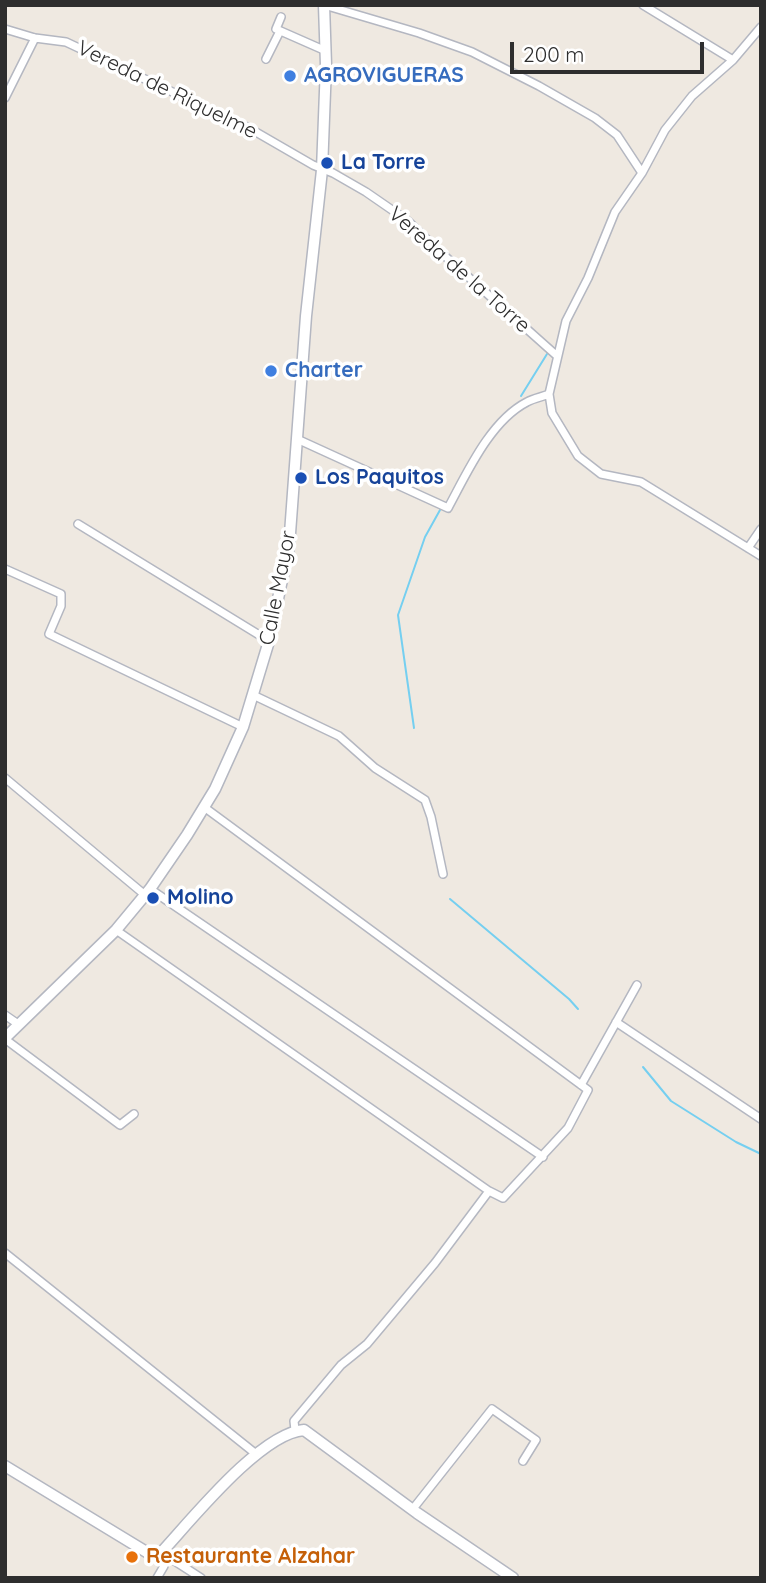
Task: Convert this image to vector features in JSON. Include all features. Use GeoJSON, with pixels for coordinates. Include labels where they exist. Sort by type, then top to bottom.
{"type":"FeatureCollection","features":[{"type":"Feature","properties":{"kind":"main road","name":"Calle Mayor"},"geometry":{"type":"LineString","coordinates":[[5,1038],[116,930],[147,892],[224,772],[253,695],[269,641],[289,547],[306,316],[322,170],[326,51],[324,5]]}},
{"type":"Feature","properties":{"kind":"main road"},"geometry":{"type":"LineString","coordinates":[[5,1466],[153,1556],[159,1555],[256,1454],[295,1430],[304,1430],[412,1510],[513,1578]]}},
{"type":"Feature","properties":{"kind":"street"},"geometry":{"type":"LineString","coordinates":[[324,5],[472,52],[539,86],[595,118],[617,135],[642,173]]}},
{"type":"Feature","properties":{"kind":"street"},"geometry":{"type":"LineString","coordinates":[[643,5],[733,60]]}},
{"type":"Feature","properties":{"kind":"street"},"geometry":{"type":"LineString","coordinates":[[281,17],[276,29],[326,51]]}},
{"type":"Feature","properties":{"kind":"street"},"geometry":{"type":"LineString","coordinates":[[761,27],[733,60],[692,96],[665,130],[642,173],[615,212],[588,278],[566,321],[549,394],[552,413],[578,456],[601,474],[641,482],[761,556]]}},
{"type":"Feature","properties":{"kind":"street","name":"Vereda de Riquelme"},"geometry":{"type":"LineString","coordinates":[[5,29],[35,38],[66,41],[249,128],[322,170]]}},
{"type":"Feature","properties":{"kind":"street"},"geometry":{"type":"LineString","coordinates":[[266,59],[280,31]]}},
{"type":"Feature","properties":{"kind":"street"},"geometry":{"type":"LineString","coordinates":[[5,99],[35,38]]}},
{"type":"Feature","properties":{"kind":"street","name":"Vereda de la Torre"},"geometry":{"type":"LineString","coordinates":[[322,170],[366,191],[408,220],[556,355]]}},
{"type":"Feature","properties":{"kind":"street"},"geometry":{"type":"LineString","coordinates":[[297,439],[448,508],[477,453],[499,425],[526,402],[549,394]]}},
{"type":"Feature","properties":{"kind":"street"},"geometry":{"type":"LineString","coordinates":[[78,524],[269,641]]}},
{"type":"Feature","properties":{"kind":"street"},"geometry":{"type":"LineString","coordinates":[[748,548],[761,529]]}},
{"type":"Feature","properties":{"kind":"street"},"geometry":{"type":"LineString","coordinates":[[5,569],[61,594],[61,606],[49,634],[243,727]]}},
{"type":"Feature","properties":{"kind":"street"},"geometry":{"type":"LineString","coordinates":[[253,695],[339,736],[375,768],[425,800],[443,874]]}},
{"type":"Feature","properties":{"kind":"street"},"geometry":{"type":"LineString","coordinates":[[5,778],[147,892],[543,1157]]}},
{"type":"Feature","properties":{"kind":"street"},"geometry":{"type":"LineString","coordinates":[[116,930],[489,1191],[503,1198],[568,1128],[588,1090],[204,807]]}},
{"type":"Feature","properties":{"kind":"street"},"geometry":{"type":"LineString","coordinates":[[581,1084],[637,985]]}},
{"type":"Feature","properties":{"kind":"street"},"geometry":{"type":"LineString","coordinates":[[5,1015],[18,1024]]}},
{"type":"Feature","properties":{"kind":"street"},"geometry":{"type":"LineString","coordinates":[[616,1023],[761,1119]]}},
{"type":"Feature","properties":{"kind":"street"},"geometry":{"type":"LineString","coordinates":[[5,1038],[120,1125],[134,1114]]}},
{"type":"Feature","properties":{"kind":"street"},"geometry":{"type":"LineString","coordinates":[[295,1430],[295,1421],[341,1365],[367,1344],[435,1263],[489,1191]]}},
{"type":"Feature","properties":{"kind":"street"},"geometry":{"type":"LineString","coordinates":[[5,1253],[256,1454]]}},
{"type":"Feature","properties":{"kind":"street"},"geometry":{"type":"LineString","coordinates":[[412,1510],[492,1409],[536,1440],[523,1461]]}},
{"type":"Feature","properties":{"kind":"street"},"geometry":{"type":"LineString","coordinates":[[157,1578],[164,1566],[159,1555]]}},
{"type":"Feature","properties":{"kind":"street"},"geometry":{"type":"LineString","coordinates":[[159,1555],[170,1558],[201,1578]]}},
{"type":"Feature","properties":{"kind":"waterway"},"geometry":{"type":"LineString","coordinates":[[521,396],[547,354]]}},
{"type":"Feature","properties":{"kind":"waterway"},"geometry":{"type":"LineString","coordinates":[[414,728],[398,615],[425,537],[440,510]]}},
{"type":"Feature","properties":{"kind":"waterway"},"geometry":{"type":"LineString","coordinates":[[450,899],[578,1009]]}},
{"type":"Feature","properties":{"kind":"waterway"},"geometry":{"type":"LineString","coordinates":[[643,1067],[671,1101],[736,1142],[761,1154]]}},
{"type":"Feature","properties":{"kind":"place","name":"AGROVIGUERAS"},"geometry":{"type":"Point","coordinates":[290,76]}},
{"type":"Feature","properties":{"kind":"place","name":"La Torre"},"geometry":{"type":"Point","coordinates":[327,163]}},
{"type":"Feature","properties":{"kind":"place","name":"Charter"},"geometry":{"type":"Point","coordinates":[271,371]}},
{"type":"Feature","properties":{"kind":"place","name":"Los Paquitos"},"geometry":{"type":"Point","coordinates":[301,478]}},
{"type":"Feature","properties":{"kind":"place","name":"Molino"},"geometry":{"type":"Point","coordinates":[153,898]}},
{"type":"Feature","properties":{"kind":"place","name":"Restaurante Alzahar"},"geometry":{"type":"Point","coordinates":[132,1557]}}]}
